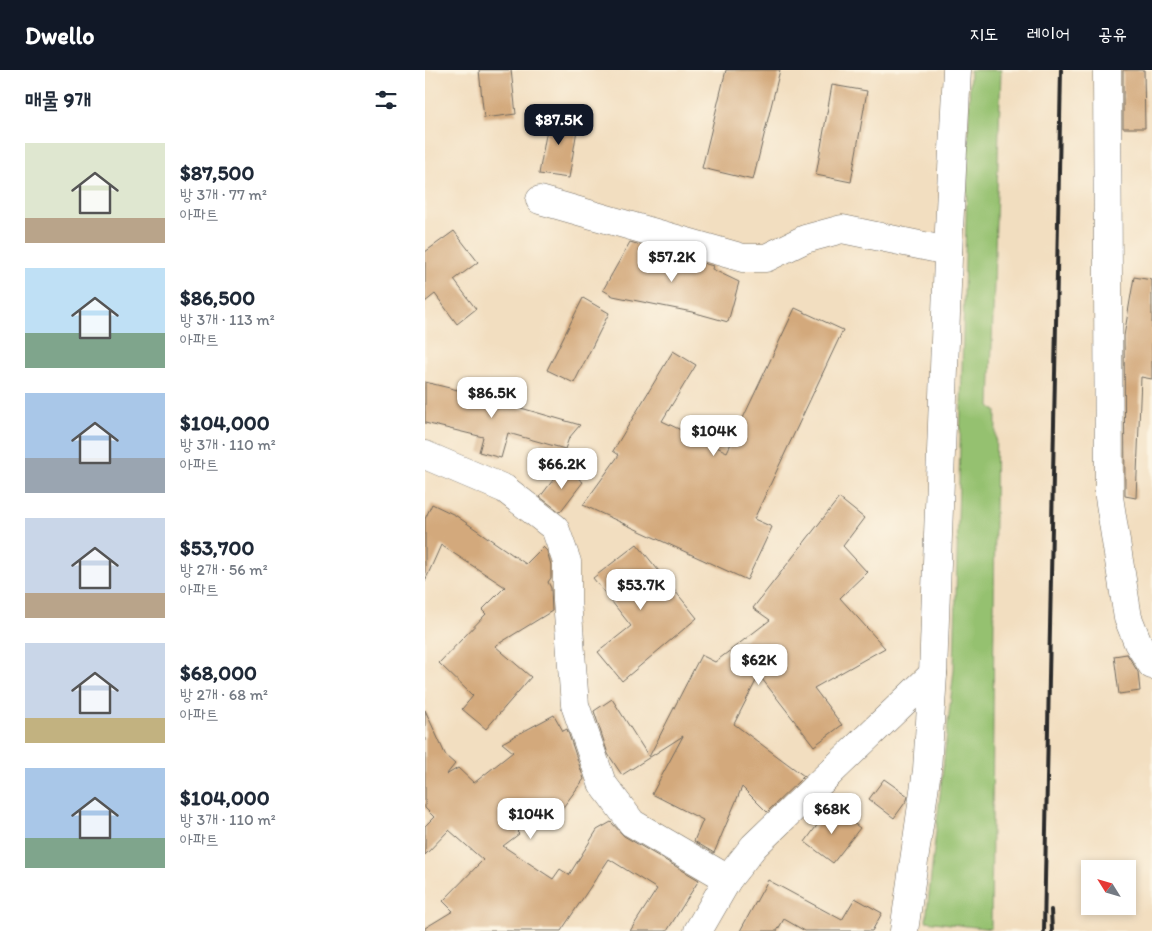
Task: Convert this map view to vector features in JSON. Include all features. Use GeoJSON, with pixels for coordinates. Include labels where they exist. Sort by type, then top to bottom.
{"type":"FeatureCollection","features":[{"type":"Feature","properties":{"kind":"street"},"geometry":{"type":"LineString","coordinates":[[904,931],[927,770],[933,674],[948,251],[957,70]]}},
{"type":"Feature","properties":{"kind":"street"},"geometry":{"type":"LineString","coordinates":[[1107,70],[1109,498],[1128,618],[1138,644],[1152,665]]}},
{"type":"Feature","properties":{"kind":"street"},"geometry":{"type":"LineString","coordinates":[[540,200],[743,258],[766,258],[805,238],[842,230],[948,251]]}},
{"type":"Feature","properties":{"kind":"street"},"geometry":{"type":"LineString","coordinates":[[425,456],[505,489],[555,528],[567,562],[567,601],[575,705],[602,783],[632,823],[728,879]]}},
{"type":"Feature","properties":{"kind":"street"},"geometry":{"type":"LineString","coordinates":[[698,931],[728,879],[754,846],[933,674]]}},
{"type":"Feature","properties":{"kind":"green space"},"geometry":{"type":"Polygon","coordinates":[[[970,70],[1001,70],[990,406],[996,411],[991,929],[926,921],[954,669],[970,70]]]}},
{"type":"Feature","properties":{"kind":"building"},"geometry":{"type":"Polygon","coordinates":[[[479,70],[511,70],[516,114],[484,118],[479,70]]]}},
{"type":"Feature","properties":{"kind":"building"},"geometry":{"type":"Polygon","coordinates":[[[726,70],[780,70],[753,180],[702,168],[726,70]]]}},
{"type":"Feature","properties":{"kind":"building"},"geometry":{"type":"Polygon","coordinates":[[[1123,70],[1144,70],[1145,128],[1123,128],[1123,70]]]}},
{"type":"Feature","properties":{"kind":"building"},"geometry":{"type":"Polygon","coordinates":[[[832,85],[867,91],[851,182],[816,175],[832,85]]]}},
{"type":"Feature","properties":{"kind":"building"},"geometry":{"type":"Polygon","coordinates":[[[550,112],[579,118],[569,178],[539,174],[550,112]]]}},
{"type":"Feature","properties":{"kind":"building"},"geometry":{"type":"Polygon","coordinates":[[[454,231],[478,262],[454,280],[476,309],[457,324],[435,294],[425,302],[425,252],[454,231]]]}},
{"type":"Feature","properties":{"kind":"building"},"geometry":{"type":"Polygon","coordinates":[[[630,242],[713,266],[712,269],[739,282],[728,322],[692,312],[613,296],[603,290],[630,242]]]}},
{"type":"Feature","properties":{"kind":"building"},"geometry":{"type":"Polygon","coordinates":[[[1134,277],[1152,280],[1152,379],[1141,377],[1136,498],[1125,496],[1124,336],[1134,277]]]}},
{"type":"Feature","properties":{"kind":"building"},"geometry":{"type":"Polygon","coordinates":[[[583,298],[609,313],[574,383],[547,370],[583,298]]]}},
{"type":"Feature","properties":{"kind":"building"},"geometry":{"type":"Polygon","coordinates":[[[795,308],[843,330],[754,519],[772,527],[747,580],[583,505],[619,455],[613,451],[673,351],[696,365],[662,421],[727,452],[795,308]]]}},
{"type":"Feature","properties":{"kind":"building"},"geometry":{"type":"Polygon","coordinates":[[[425,382],[515,404],[514,406],[580,425],[569,438],[565,449],[508,433],[501,458],[479,452],[483,437],[425,423],[425,382]]]}},
{"type":"Feature","properties":{"kind":"building"},"geometry":{"type":"Polygon","coordinates":[[[563,467],[583,482],[560,512],[540,497],[563,467]]]}},
{"type":"Feature","properties":{"kind":"building"},"geometry":{"type":"Polygon","coordinates":[[[839,498],[864,518],[843,546],[867,572],[840,598],[885,648],[814,688],[842,725],[814,746],[759,675],[734,724],[804,776],[767,812],[742,787],[714,853],[694,841],[703,820],[652,794],[683,736],[622,775],[608,754],[594,711],[612,699],[649,757],[701,655],[715,662],[770,620],[753,608],[839,498]]]}},
{"type":"Feature","properties":{"kind":"building"},"geometry":{"type":"Polygon","coordinates":[[[432,504],[455,515],[526,564],[543,547],[547,551],[551,565],[551,578],[548,582],[551,588],[552,611],[495,646],[531,677],[486,729],[462,709],[473,696],[439,663],[486,614],[482,610],[505,587],[441,545],[425,581],[425,519],[432,504]]]}},
{"type":"Feature","properties":{"kind":"building"},"geometry":{"type":"Polygon","coordinates":[[[637,544],[697,618],[622,681],[598,652],[631,626],[593,578],[637,544]]]}},
{"type":"Feature","properties":{"kind":"building"},"geometry":{"type":"Polygon","coordinates":[[[1127,654],[1138,672],[1140,691],[1119,694],[1114,656],[1127,654]]]}},
{"type":"Feature","properties":{"kind":"building"},"geometry":{"type":"Polygon","coordinates":[[[425,710],[446,756],[455,764],[446,775],[458,768],[474,783],[513,752],[502,743],[554,715],[563,731],[567,729],[584,779],[558,814],[545,804],[517,832],[519,834],[503,846],[553,879],[560,869],[569,875],[597,830],[611,822],[624,836],[699,880],[667,931],[630,931],[657,889],[609,859],[561,931],[425,931],[425,928],[453,911],[443,901],[483,860],[449,830],[425,855],[425,826],[434,817],[425,808],[425,710]]]}},
{"type":"Feature","properties":{"kind":"building"},"geometry":{"type":"Polygon","coordinates":[[[884,779],[908,796],[894,818],[869,799],[884,779]]]}},
{"type":"Feature","properties":{"kind":"building"},"geometry":{"type":"Polygon","coordinates":[[[831,806],[860,828],[833,863],[805,842],[831,806]]]}},
{"type":"Feature","properties":{"kind":"building"},"geometry":{"type":"Polygon","coordinates":[[[768,880],[842,920],[855,898],[882,913],[872,931],[805,931],[784,919],[777,931],[740,931],[768,880]]]}},
{"type":"Feature","properties":{"kind":"railway"},"geometry":{"type":"LineString","coordinates":[[1044,931],[1061,70]]}},
{"type":"Feature","properties":{"kind":"railway"},"geometry":{"type":"LineString","coordinates":[[1051,910],[1052,931]]}}]}
